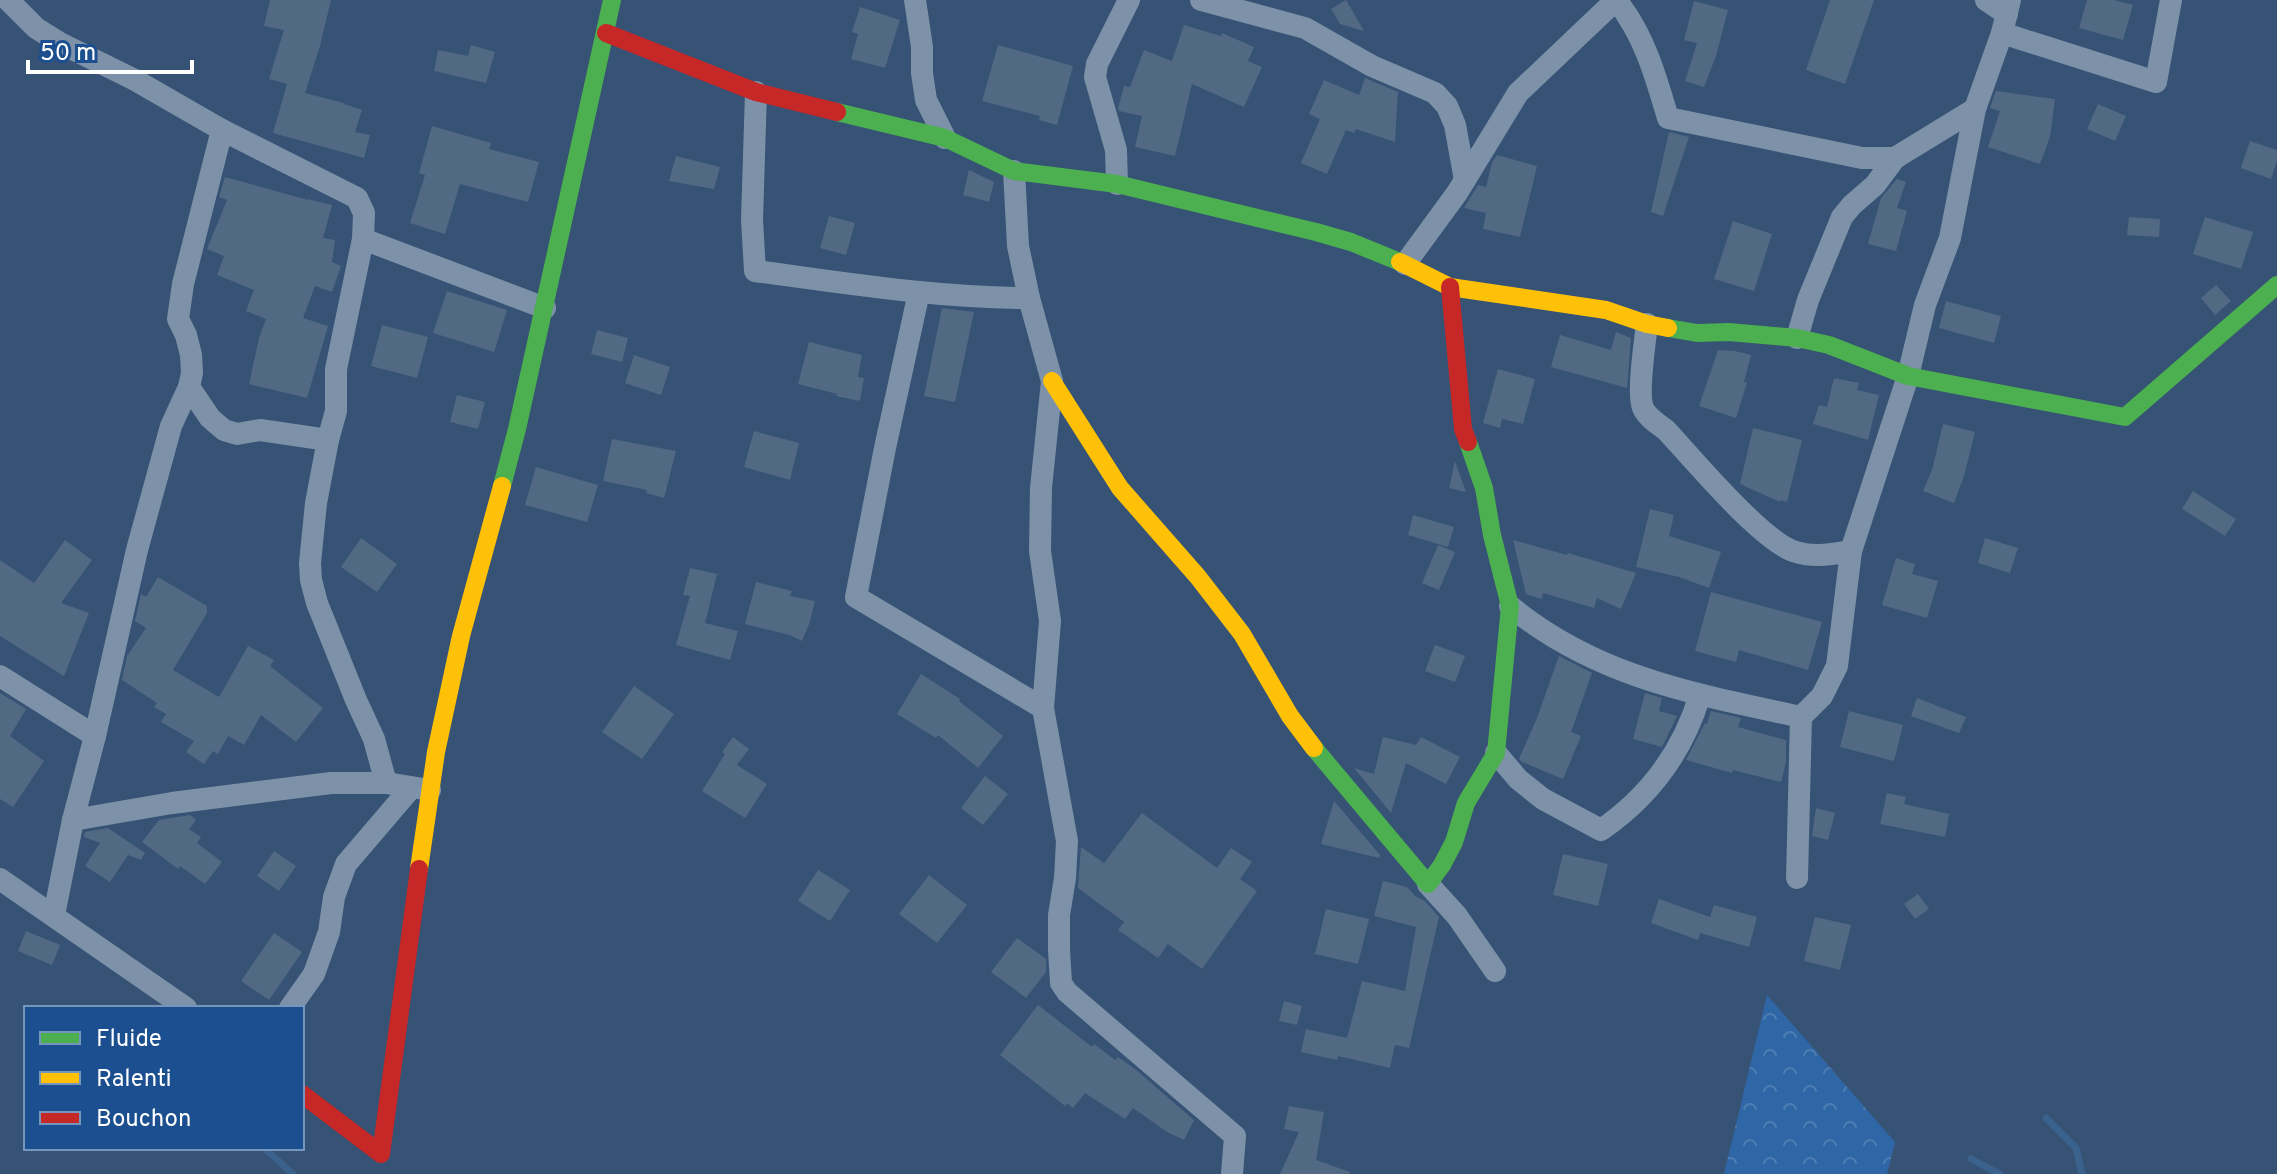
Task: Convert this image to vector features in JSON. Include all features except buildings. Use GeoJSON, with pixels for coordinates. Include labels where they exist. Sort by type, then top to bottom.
{"type":"FeatureCollection","features":[{"type":"Feature","properties":{"kind":"street"},"geometry":{"type":"LineString","coordinates":[[8,0],[36,28],[60,43],[357,198],[364,213],[363,239],[336,369],[336,411],[316,503],[310,563],[317,603],[374,739],[386,783]]}},
{"type":"Feature","properties":{"kind":"street"},"geometry":{"type":"LineString","coordinates":[[304,1096],[381,1154],[411,920],[421,789],[436,752],[461,636],[517,429],[612,0]]}},
{"type":"Feature","properties":{"kind":"street"},"geometry":{"type":"LineString","coordinates":[[915,0],[926,100],[945,138]]}},
{"type":"Feature","properties":{"kind":"street"},"geometry":{"type":"LineString","coordinates":[[1117,184],[1116,150],[1095,77],[1097,64],[1129,0]]}},
{"type":"Feature","properties":{"kind":"street"},"geometry":{"type":"LineString","coordinates":[[1201,0],[1305,28],[1372,66],[1435,93],[1447,106],[1455,125],[1465,180]]}},
{"type":"Feature","properties":{"kind":"street"},"geometry":{"type":"LineString","coordinates":[[1405,264],[1465,180],[1518,93],[1616,0],[1629,16],[1645,49],[1668,118],[1862,158],[1895,158]]}},
{"type":"Feature","properties":{"kind":"street"},"geometry":{"type":"LineString","coordinates":[[1986,0],[2006,16],[2156,82],[2171,0]]}},
{"type":"Feature","properties":{"kind":"street"},"geometry":{"type":"LineString","coordinates":[[1797,878],[1801,717],[1822,696],[1837,666],[1851,551],[1908,376],[1925,305],[1950,238],[1975,109],[2006,16]]}},
{"type":"Feature","properties":{"kind":"street"},"geometry":{"type":"LineString","coordinates":[[606,33],[756,92],[945,138],[1014,171],[1117,184],[1316,232],[1351,242],[1405,264],[1450,287],[1606,310],[1647,324],[1697,333],[1729,332],[1797,338],[1829,345],[1908,376],[2125,417],[2277,285]]}},
{"type":"Feature","properties":{"kind":"street"},"geometry":{"type":"LineString","coordinates":[[756,92],[752,220],[755,271],[919,292],[1029,298]]}},
{"type":"Feature","properties":{"kind":"street"},"geometry":{"type":"LineString","coordinates":[[1797,338],[1808,300],[1842,217],[1875,185],[1895,158],[1975,109]]}},
{"type":"Feature","properties":{"kind":"street"},"geometry":{"type":"LineString","coordinates":[[54,915],[73,820],[137,550],[171,426],[192,373],[186,335],[178,319],[183,284],[222,130]]}},
{"type":"Feature","properties":{"kind":"street"},"geometry":{"type":"LineString","coordinates":[[1014,171],[1018,246],[1052,381],[1120,488],[1198,577],[1242,634],[1290,716],[1315,750],[1457,916],[1495,971]]}},
{"type":"Feature","properties":{"kind":"street"},"geometry":{"type":"LineString","coordinates":[[363,239],[545,308]]}},
{"type":"Feature","properties":{"kind":"street"},"geometry":{"type":"LineString","coordinates":[[1428,884],[1454,842],[1466,803],[1496,753],[1510,606],[1484,488],[1463,429],[1450,287]]}},
{"type":"Feature","properties":{"kind":"street"},"geometry":{"type":"LineString","coordinates":[[919,292],[856,597],[1043,708]]}},
{"type":"Feature","properties":{"kind":"street"},"geometry":{"type":"LineString","coordinates":[[1647,324],[1641,395],[1643,408],[1769,537],[1792,552],[1818,557],[1851,551]]}},
{"type":"Feature","properties":{"kind":"street"},"geometry":{"type":"LineString","coordinates":[[1052,381],[1041,488],[1040,551],[1050,621],[1043,708],[1067,841],[1059,915],[1061,983],[1235,1136],[1232,1174]]}},
{"type":"Feature","properties":{"kind":"street"},"geometry":{"type":"LineString","coordinates":[[189,387],[210,418],[224,430],[237,434],[260,430],[328,440]]}},
{"type":"Feature","properties":{"kind":"street"},"geometry":{"type":"LineString","coordinates":[[1510,606],[1553,638],[1657,684],[1801,717]]}},
{"type":"Feature","properties":{"kind":"street"},"geometry":{"type":"LineString","coordinates":[[0,676],[95,736]]}},
{"type":"Feature","properties":{"kind":"street"},"geometry":{"type":"LineString","coordinates":[[1496,753],[1518,779],[1543,799],[1601,830],[1623,815],[1652,787],[1678,748],[1700,695]]}},
{"type":"Feature","properties":{"kind":"street"},"geometry":{"type":"LineString","coordinates":[[73,820],[172,803],[331,783],[386,783],[421,789]]}},
{"type":"Feature","properties":{"kind":"street"},"geometry":{"type":"LineString","coordinates":[[291,1006],[314,974],[329,932],[334,897],[346,864],[421,789]]}},
{"type":"Feature","properties":{"kind":"street"},"geometry":{"type":"LineString","coordinates":[[0,879],[183,1006]]}},
{"type":"Feature","properties":{"kind":"green space"},"geometry":{"type":"Polygon","coordinates":[[[1767,995],[1895,1142],[1887,1174],[1724,1174],[1767,995]]]}},
{"type":"Feature","properties":{"kind":"waterway"},"geometry":{"type":"LineString","coordinates":[[2046,1118],[2076,1148],[2082,1174]]}},
{"type":"Feature","properties":{"kind":"waterway"},"geometry":{"type":"LineString","coordinates":[[266,1150],[293,1174]]}},
{"type":"Feature","properties":{"kind":"waterway"},"geometry":{"type":"LineString","coordinates":[[1971,1159],[2000,1174]]}},
{"type":"Feature","properties":{"kind":"traffic: fast"},"geometry":{"type":"LineString","coordinates":[[502,486],[612,0]]}},
{"type":"Feature","properties":{"kind":"traffic: fast"},"geometry":{"type":"LineString","coordinates":[[837,112],[945,138],[1014,171],[1117,184],[1316,232],[1400,262]]}},
{"type":"Feature","properties":{"kind":"traffic: fast"},"geometry":{"type":"LineString","coordinates":[[1668,328],[1697,333],[1729,332],[1797,338],[1829,345],[1908,376],[2125,417],[2277,285]]}},
{"type":"Feature","properties":{"kind":"traffic: fast"},"geometry":{"type":"LineString","coordinates":[[1314,748],[1428,884],[1454,842],[1466,803],[1496,753],[1510,606],[1484,488],[1468,442]]}},
{"type":"Feature","properties":{"kind":"traffic: slow"},"geometry":{"type":"LineString","coordinates":[[1400,262],[1450,287],[1606,310],[1668,328]]}},
{"type":"Feature","properties":{"kind":"traffic: slow"},"geometry":{"type":"LineString","coordinates":[[1052,381],[1120,488],[1198,577],[1242,634],[1290,716],[1314,748]]}},
{"type":"Feature","properties":{"kind":"traffic: slow"},"geometry":{"type":"LineString","coordinates":[[419,869],[436,752],[461,636],[502,486]]}},
{"type":"Feature","properties":{"kind":"traffic: jam"},"geometry":{"type":"LineString","coordinates":[[606,33],[756,92],[837,112]]}},
{"type":"Feature","properties":{"kind":"traffic: jam"},"geometry":{"type":"LineString","coordinates":[[1450,287],[1463,429],[1468,442]]}},
{"type":"Feature","properties":{"kind":"traffic: jam"},"geometry":{"type":"LineString","coordinates":[[304,1096],[381,1154],[419,869]]}}]}
